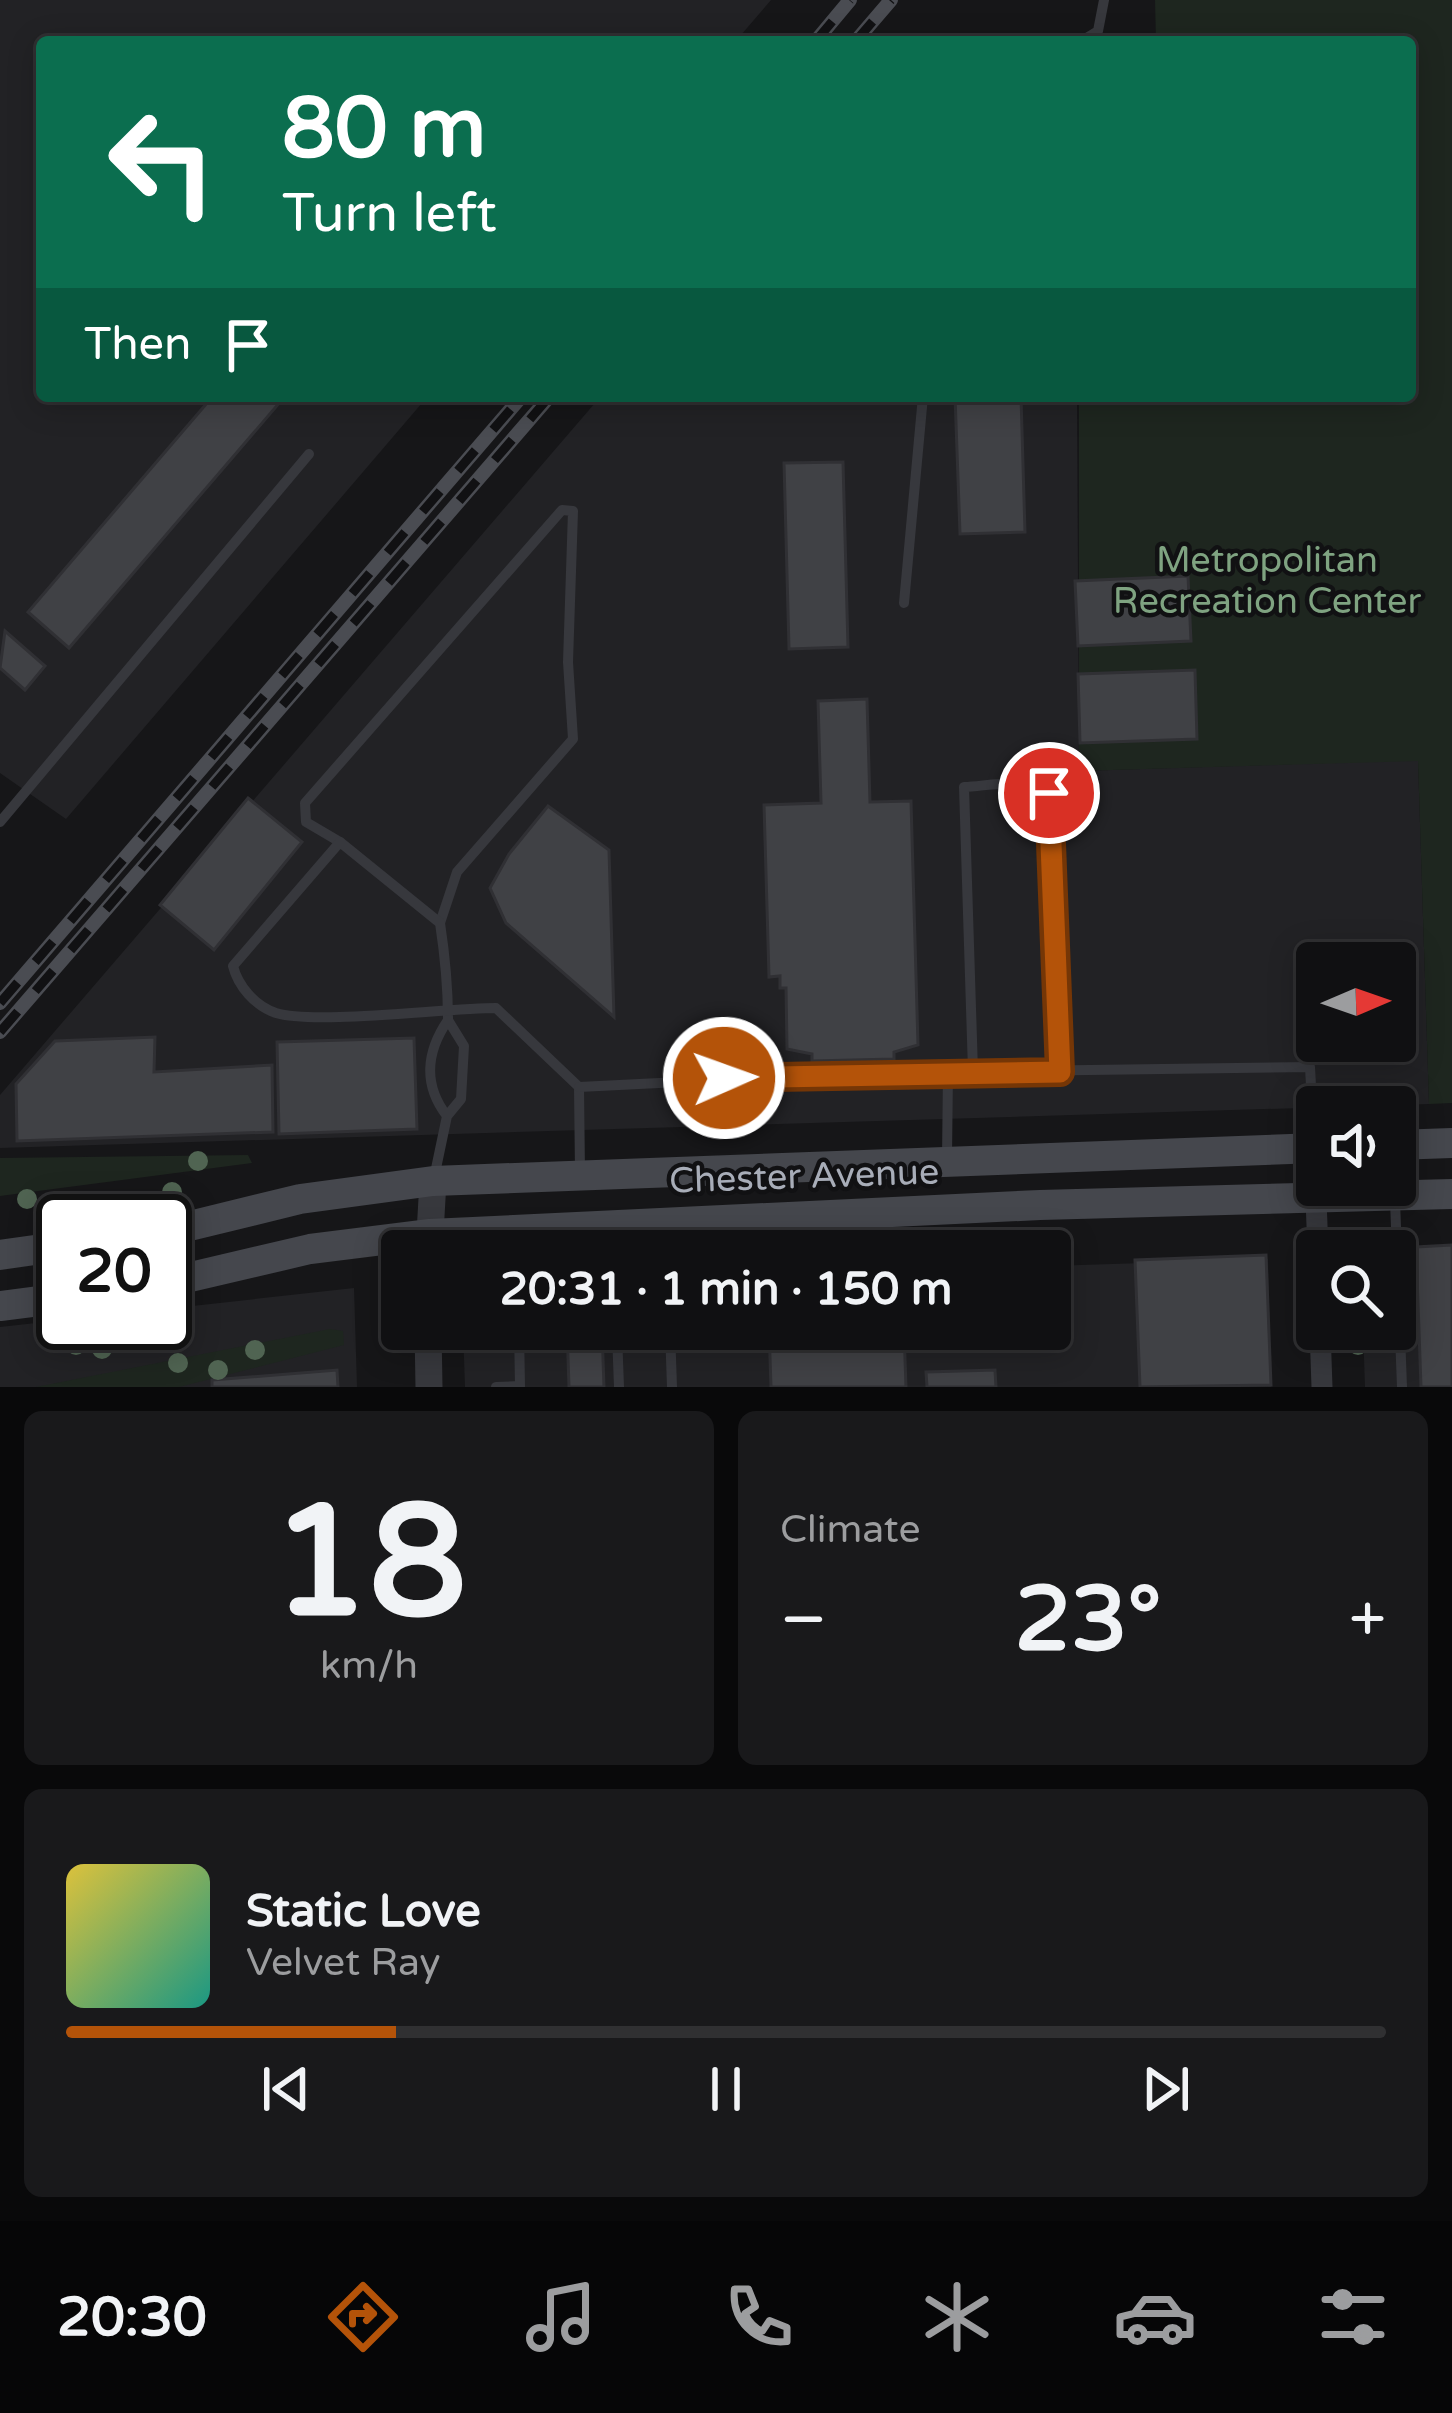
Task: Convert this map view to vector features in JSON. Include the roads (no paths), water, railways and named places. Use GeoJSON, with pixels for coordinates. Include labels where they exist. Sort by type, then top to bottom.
{"type":"FeatureCollection","features":[{"type":"Feature","properties":{"kind":"main road"},"geometry":{"type":"LineString","coordinates":[[1416,1144],[1452,1143]]}},
{"type":"Feature","properties":{"kind":"main road","name":"Chester Avenue"},"geometry":{"type":"LineString","coordinates":[[192,1225],[300,1199],[433,1181],[947,1158],[1296,1149]]}},
{"type":"Feature","properties":{"kind":"main road","name":"Chester Avenue"},"geometry":{"type":"LineString","coordinates":[[1416,1196],[1452,1195]]}},
{"type":"Feature","properties":{"kind":"main road","name":"Chester Avenue"},"geometry":{"type":"LineString","coordinates":[[758,1230],[1296,1200]]}},
{"type":"Feature","properties":{"kind":"main road","name":"Chester Avenue"},"geometry":{"type":"LineString","coordinates":[[192,1277],[310,1249],[381,1245]]}},
{"type":"Feature","properties":{"kind":"main road"},"geometry":{"type":"LineString","coordinates":[[0,1255],[36,1250]]}},
{"type":"Feature","properties":{"kind":"main road"},"geometry":{"type":"LineString","coordinates":[[0,1306],[36,1301]]}},
{"type":"Feature","properties":{"kind":"street"},"geometry":{"type":"LineString","coordinates":[[431,1230],[433,1181]]}},
{"type":"Feature","properties":{"kind":"street"},"geometry":{"type":"LineString","coordinates":[[428,1350],[429,1387]]}},
{"type":"Feature","properties":{"kind":"street"},"geometry":{"type":"LineString","coordinates":[[1321,1350],[1322,1387]]}},
{"type":"Feature","properties":{"kind":"lane"},"geometry":{"type":"LineString","coordinates":[[1090,36],[1098,31],[1104,0]]}},
{"type":"Feature","properties":{"kind":"lane"},"geometry":{"type":"LineString","coordinates":[[904,603],[922,402]]}},
{"type":"Feature","properties":{"kind":"lane"},"geometry":{"type":"LineString","coordinates":[[0,822],[309,454]]}},
{"type":"Feature","properties":{"kind":"lane"},"geometry":{"type":"LineString","coordinates":[[433,1181],[447,1116],[461,1099],[464,1046],[448,1014],[440,923],[458,872],[573,739],[568,662],[573,511],[562,510],[305,803],[306,822],[340,842],[440,923]]}},
{"type":"Feature","properties":{"kind":"lane"},"geometry":{"type":"LineString","coordinates":[[973,1071],[964,787],[1038,784],[1049,793],[1053,806],[1060,1072]]}},
{"type":"Feature","properties":{"kind":"lane"},"geometry":{"type":"LineString","coordinates":[[340,842],[232,966],[238,986],[276,1012],[448,1014],[496,1008],[579,1087],[580,1173]]}},
{"type":"Feature","properties":{"kind":"lane"},"geometry":{"type":"LineString","coordinates":[[447,1116],[430,1095],[431,1044],[448,1014]]}},
{"type":"Feature","properties":{"kind":"lane"},"geometry":{"type":"LineString","coordinates":[[579,1087],[948,1071],[1310,1067],[1311,1086]]}},
{"type":"Feature","properties":{"kind":"lane"},"geometry":{"type":"LineString","coordinates":[[947,1158],[948,1071]]}},
{"type":"Feature","properties":{"kind":"lane"},"geometry":{"type":"LineString","coordinates":[[1395,1206],[1402,1387]]}},
{"type":"Feature","properties":{"kind":"lane"},"geometry":{"type":"LineString","coordinates":[[496,1387],[520,1387],[519,1350]]}},
{"type":"Feature","properties":{"kind":"lane"},"geometry":{"type":"LineString","coordinates":[[618,1350],[619,1387]]}},
{"type":"Feature","properties":{"kind":"lane"},"geometry":{"type":"LineString","coordinates":[[671,1350],[672,1387]]}},
{"type":"Feature","properties":{"kind":"railway"},"geometry":{"type":"LineString","coordinates":[[820,36],[850,0]]}},
{"type":"Feature","properties":{"kind":"railway"},"geometry":{"type":"LineString","coordinates":[[860,36],[891,0]]}},
{"type":"Feature","properties":{"kind":"railway"},"geometry":{"type":"LineString","coordinates":[[0,1003],[517,402]]}},
{"type":"Feature","properties":{"kind":"railway"},"geometry":{"type":"LineString","coordinates":[[0,1032],[545,402]]}},
{"type":"Feature","properties":{"kind":"park label","name":"Metropolitan Recreation Center"},"geometry":{"type":"Point","coordinates":[1267,580]}}]}
